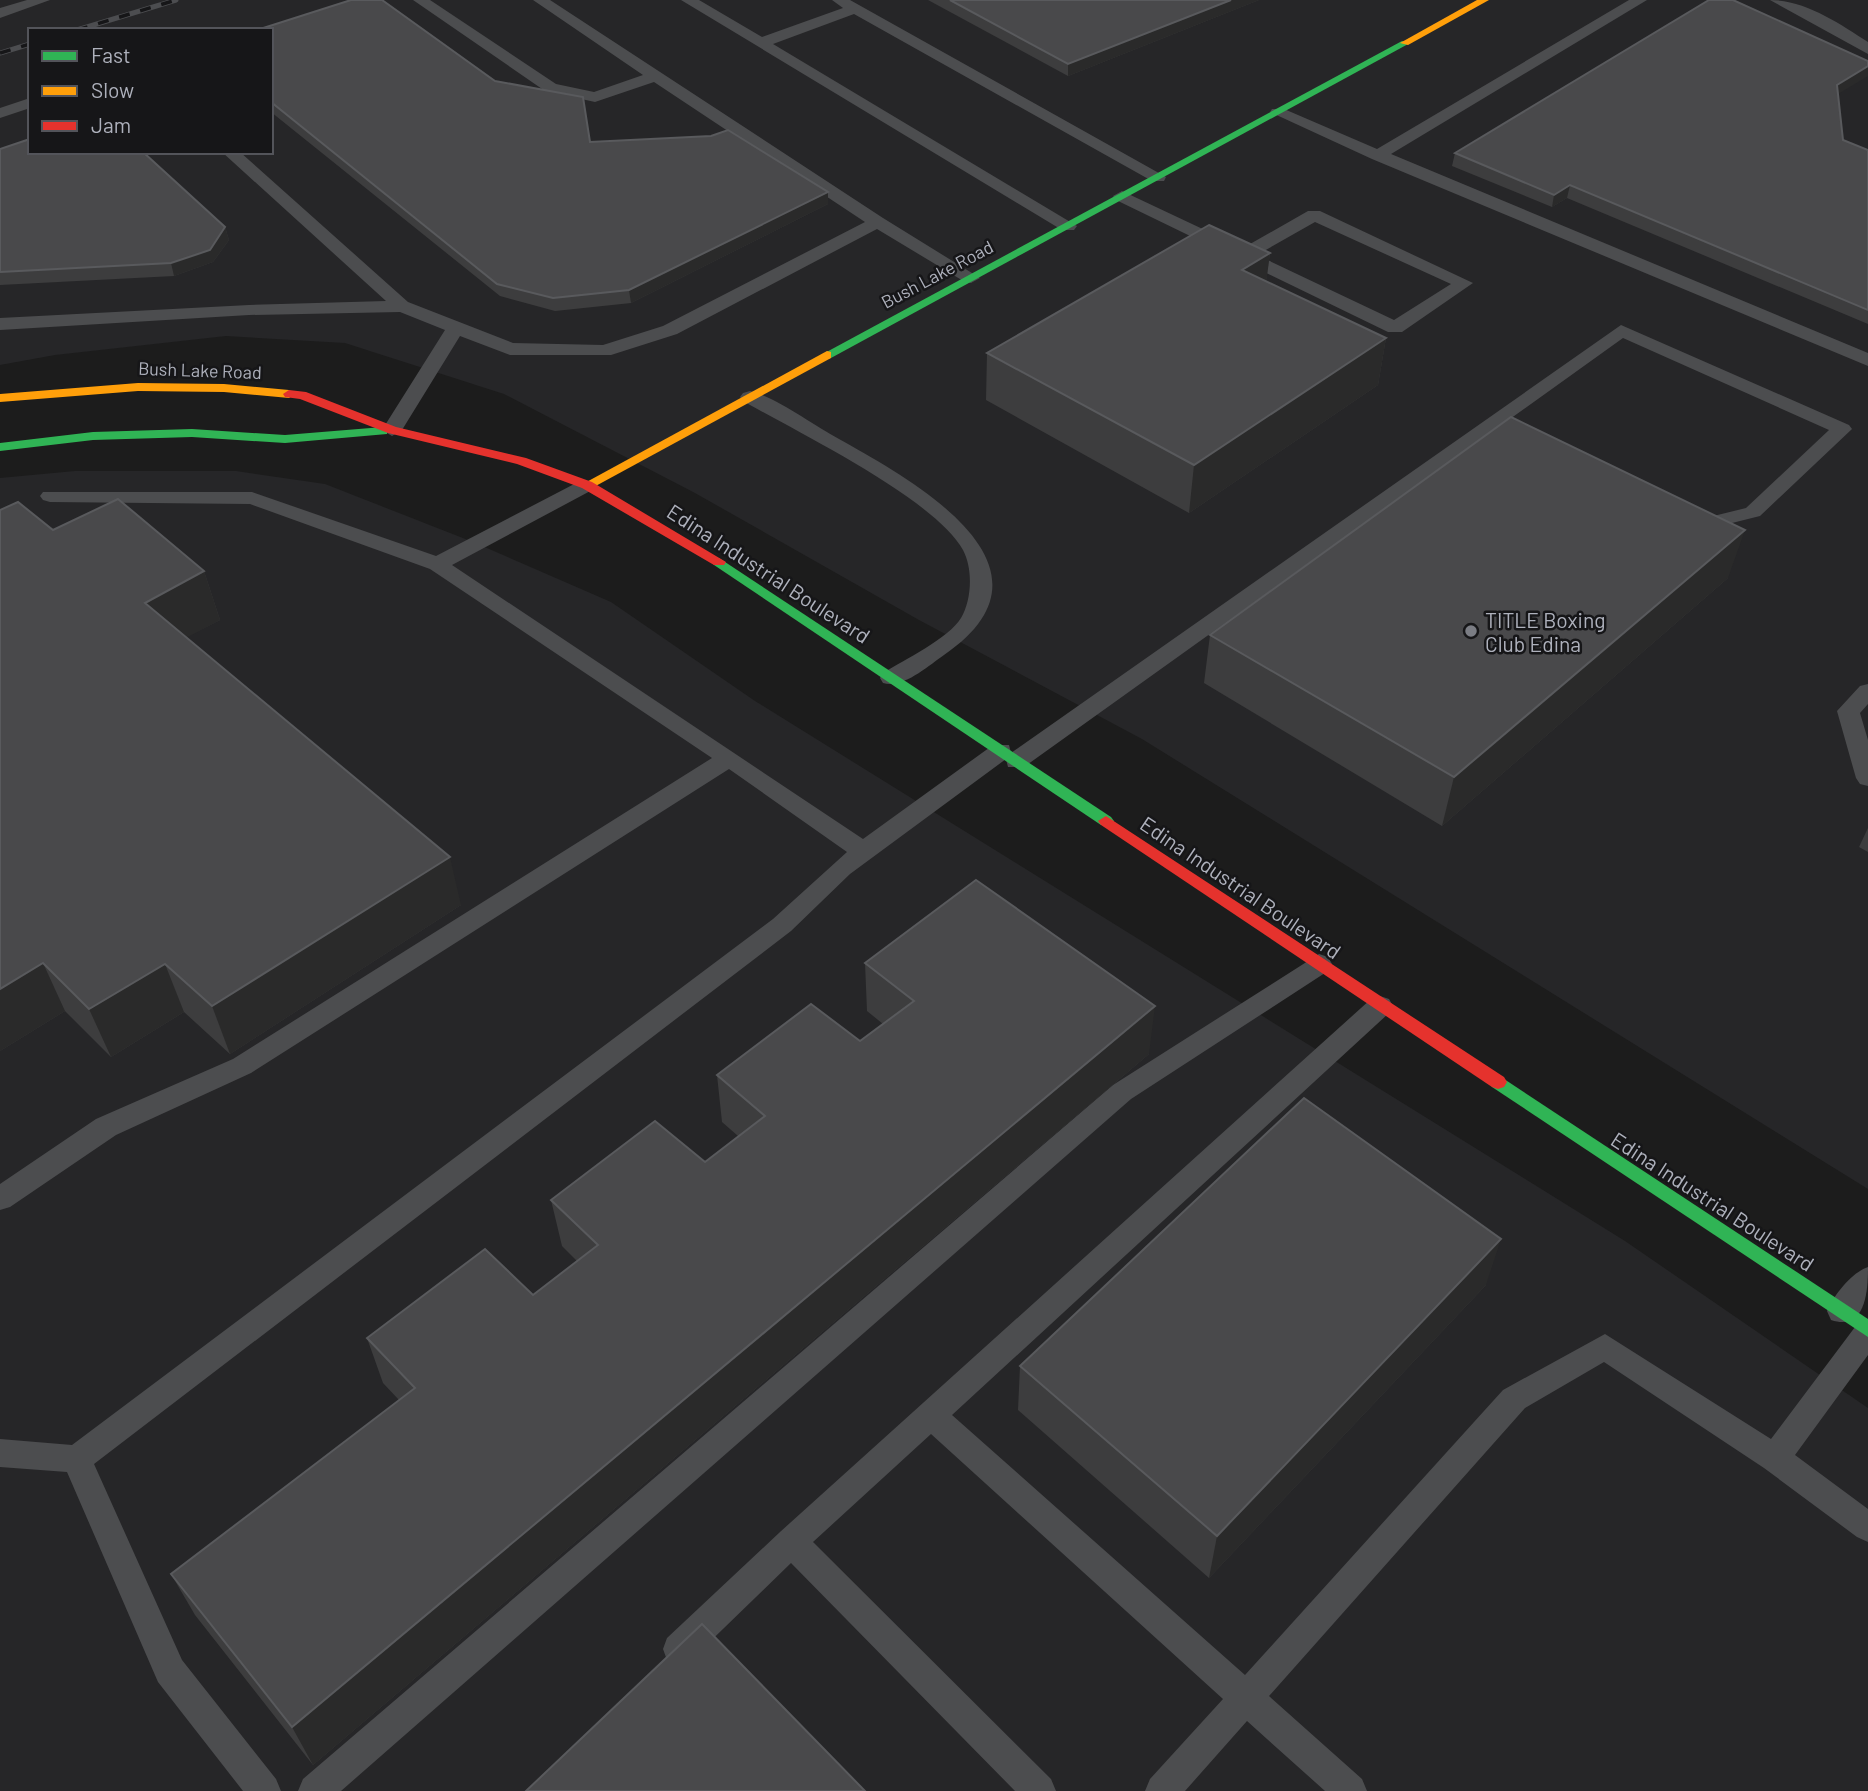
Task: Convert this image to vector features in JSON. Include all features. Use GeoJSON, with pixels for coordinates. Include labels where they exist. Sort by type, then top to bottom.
{"type":"FeatureCollection","features":[{"type":"Feature","properties":{"kind":"street","name":"Bush Lake Road"},"geometry":{"type":"LineString","coordinates":[[0,398],[138,387],[224,388],[302,395],[392,430],[522,461],[587,485],[1483,0]]}},
{"type":"Feature","properties":{"kind":"street","name":"Bush Lake Road"},"geometry":{"type":"LineString","coordinates":[[0,447],[93,436],[192,433],[285,439],[392,430]]}},
{"type":"Feature","properties":{"kind":"street","name":"Edina Industrial Boulevard"},"geometry":{"type":"LineString","coordinates":[[587,485],[695,546],[1868,1330]]}},
{"type":"Feature","properties":{"kind":"lane"},"geometry":{"type":"LineString","coordinates":[[0,13],[43,0]]}},
{"type":"Feature","properties":{"kind":"lane"},"geometry":{"type":"LineString","coordinates":[[420,0],[551,88],[595,97],[656,76]]}},
{"type":"Feature","properties":{"kind":"lane"},"geometry":{"type":"LineString","coordinates":[[540,0],[877,222],[971,278]]}},
{"type":"Feature","properties":{"kind":"lane"},"geometry":{"type":"LineString","coordinates":[[688,0],[1068,226]]}},
{"type":"Feature","properties":{"kind":"lane"},"geometry":{"type":"LineString","coordinates":[[839,0],[1158,177]]}},
{"type":"Feature","properties":{"kind":"lane"},"geometry":{"type":"LineString","coordinates":[[1378,155],[1640,0]]}},
{"type":"Feature","properties":{"kind":"lane"},"geometry":{"type":"LineString","coordinates":[[1777,0],[1835,27],[1868,48]]}},
{"type":"Feature","properties":{"kind":"lane"},"geometry":{"type":"LineString","coordinates":[[761,43],[854,9]]}},
{"type":"Feature","properties":{"kind":"lane"},"geometry":{"type":"LineString","coordinates":[[0,113],[28,104]]}},
{"type":"Feature","properties":{"kind":"lane"},"geometry":{"type":"LineString","coordinates":[[1278,112],[1868,360]]}},
{"type":"Feature","properties":{"kind":"lane"},"geometry":{"type":"LineString","coordinates":[[232,154],[402,306],[510,349],[604,351],[670,330],[877,222]]}},
{"type":"Feature","properties":{"kind":"lane"},"geometry":{"type":"LineString","coordinates":[[1122,196],[1244,255],[1395,328],[1464,283],[1314,215],[1244,255]]}},
{"type":"Feature","properties":{"kind":"lane"},"geometry":{"type":"LineString","coordinates":[[0,324],[250,310],[402,306]]}},
{"type":"Feature","properties":{"kind":"lane"},"geometry":{"type":"LineString","coordinates":[[392,430],[456,327]]}},
{"type":"Feature","properties":{"kind":"lane"},"geometry":{"type":"LineString","coordinates":[[0,1453],[77,1459],[782,925],[841,867],[1472,438],[1621,331],[1842,429],[1753,512],[1690,527],[1679,521]]}},
{"type":"Feature","properties":{"kind":"lane"},"geometry":{"type":"LineString","coordinates":[[750,397],[924,502],[954,524],[971,546],[981,569],[979,598],[969,625],[891,678]]}},
{"type":"Feature","properties":{"kind":"lane"},"geometry":{"type":"LineString","coordinates":[[1472,438],[1528,445]]}},
{"type":"Feature","properties":{"kind":"lane"},"geometry":{"type":"LineString","coordinates":[[437,564],[587,485]]}},
{"type":"Feature","properties":{"kind":"lane"},"geometry":{"type":"LineString","coordinates":[[50,496],[251,498],[437,564],[729,758],[863,851]]}},
{"type":"Feature","properties":{"kind":"lane"},"geometry":{"type":"LineString","coordinates":[[1868,691],[1847,711],[1868,778]]}},
{"type":"Feature","properties":{"kind":"lane"},"geometry":{"type":"LineString","coordinates":[[0,1199],[106,1127],[242,1066],[729,758]]}},
{"type":"Feature","properties":{"kind":"lane"},"geometry":{"type":"LineString","coordinates":[[316,1791],[1122,1092],[1319,964]]}},
{"type":"Feature","properties":{"kind":"lane"},"geometry":{"type":"LineString","coordinates":[[660,1667],[791,1542],[1380,1006]]}},
{"type":"Feature","properties":{"kind":"lane"},"geometry":{"type":"LineString","coordinates":[[1841,1311],[1868,1279]]}},
{"type":"Feature","properties":{"kind":"lane"},"geometry":{"type":"LineString","coordinates":[[1775,1458],[1868,1330]]}},
{"type":"Feature","properties":{"kind":"lane"},"geometry":{"type":"LineString","coordinates":[[1162,1791],[1514,1399],[1605,1346],[1775,1458],[1868,1527]]}},
{"type":"Feature","properties":{"kind":"lane"},"geometry":{"type":"LineString","coordinates":[[932,1416],[1350,1791]]}},
{"type":"Feature","properties":{"kind":"lane"},"geometry":{"type":"LineString","coordinates":[[77,1459],[170,1671],[264,1791]]}},
{"type":"Feature","properties":{"kind":"lane"},"geometry":{"type":"LineString","coordinates":[[791,1542],[1039,1791]]}},
{"type":"Feature","properties":{"kind":"shaded area"},"geometry":{"type":"Polygon","coordinates":[[[0,0],[1868,0],[1868,1189],[1142,739],[919,620],[695,493],[504,394],[345,343],[226,336],[55,355],[0,365],[0,0]]]}},
{"type":"Feature","properties":{"kind":"shaded area"},"geometry":{"type":"Polygon","coordinates":[[[75,471],[236,471],[325,484],[473,542],[611,602],[755,701],[1625,1241],[1868,1408],[1868,1791],[0,1791],[0,478],[75,471]]]}},
{"type":"Feature","properties":{"kind":"building"},"geometry":{"type":"Polygon","coordinates":[[[351,0],[382,0],[495,81],[583,97],[590,142],[711,136],[728,130],[828,192],[629,290],[553,298],[497,284],[273,104],[273,28],[263,28],[351,0]]]}},
{"type":"Feature","properties":{"kind":"building"},"geometry":{"type":"Polygon","coordinates":[[[950,0],[1231,0],[1068,64],[950,0]]]}},
{"type":"Feature","properties":{"kind":"building"},"geometry":{"type":"Polygon","coordinates":[[[1709,0],[1733,0],[1868,61],[1868,66],[1837,85],[1843,140],[1868,150],[1868,310],[1570,185],[1554,195],[1455,153],[1709,0]]]}},
{"type":"Feature","properties":{"kind":"building"},"geometry":{"type":"Polygon","coordinates":[[[28,140],[28,154],[145,154],[225,227],[210,250],[171,263],[0,272],[0,149],[28,140]]]}},
{"type":"Feature","properties":{"kind":"building"},"geometry":{"type":"Polygon","coordinates":[[[1209,225],[1270,253],[1242,270],[1386,338],[1194,465],[987,353],[1209,225]]]}},
{"type":"Feature","properties":{"kind":"building","name":"TITLE Boxing Club Edina"},"geometry":{"type":"Polygon","coordinates":[[[1511,417],[1745,530],[1454,777],[1210,635],[1511,417]]]}},
{"type":"Feature","properties":{"kind":"building"},"geometry":{"type":"Polygon","coordinates":[[[118,499],[204,571],[145,603],[450,857],[212,1006],[165,964],[89,1009],[43,963],[0,989],[0,510],[18,502],[53,530],[118,499]]]}},
{"type":"Feature","properties":{"kind":"building"},"geometry":{"type":"Polygon","coordinates":[[[976,880],[1155,1006],[292,1727],[171,1574],[415,1388],[367,1338],[485,1249],[533,1295],[598,1245],[551,1200],[655,1121],[705,1162],[765,1116],[717,1075],[811,1004],[860,1041],[914,1001],[865,963],[976,880]]]}},
{"type":"Feature","properties":{"kind":"building"},"geometry":{"type":"Polygon","coordinates":[[[1304,1098],[1501,1239],[1217,1536],[1020,1366],[1304,1098]]]}},
{"type":"Feature","properties":{"kind":"building"},"geometry":{"type":"Polygon","coordinates":[[[702,1624],[865,1791],[526,1791],[702,1624]]]}},
{"type":"Feature","properties":{"kind":"railway"},"geometry":{"type":"LineString","coordinates":[[84,28],[176,0]]}},
{"type":"Feature","properties":{"kind":"railway"},"geometry":{"type":"LineString","coordinates":[[0,53],[28,45]]}},
{"type":"Feature","properties":{"kind":"traffic: fast"},"geometry":{"type":"LineString","coordinates":[[827,355],[1405,43]]}},
{"type":"Feature","properties":{"kind":"traffic: fast"},"geometry":{"type":"LineString","coordinates":[[0,447],[93,436],[192,433],[285,439],[383,431]]}},
{"type":"Feature","properties":{"kind":"traffic: fast"},"geometry":{"type":"LineString","coordinates":[[719,562],[1106,821]]}},
{"type":"Feature","properties":{"kind":"traffic: fast"},"geometry":{"type":"LineString","coordinates":[[1498,1082],[1868,1329]]}},
{"type":"Feature","properties":{"kind":"traffic: slow"},"geometry":{"type":"LineString","coordinates":[[1405,43],[1484,0]]}},
{"type":"Feature","properties":{"kind":"traffic: slow"},"geometry":{"type":"LineString","coordinates":[[587,485],[827,355]]}},
{"type":"Feature","properties":{"kind":"traffic: slow"},"geometry":{"type":"LineString","coordinates":[[0,398],[138,387],[224,388],[289,394]]}},
{"type":"Feature","properties":{"kind":"traffic: jam"},"geometry":{"type":"LineString","coordinates":[[289,394],[302,395],[392,430],[521,461],[587,485],[719,562]]}},
{"type":"Feature","properties":{"kind":"traffic: jam"},"geometry":{"type":"LineString","coordinates":[[1106,821],[1498,1082]]}},
{"type":"Feature","properties":{"kind":"place","name":"TITLE Boxing Club Edina"},"geometry":{"type":"Point","coordinates":[1471,631]}}]}
